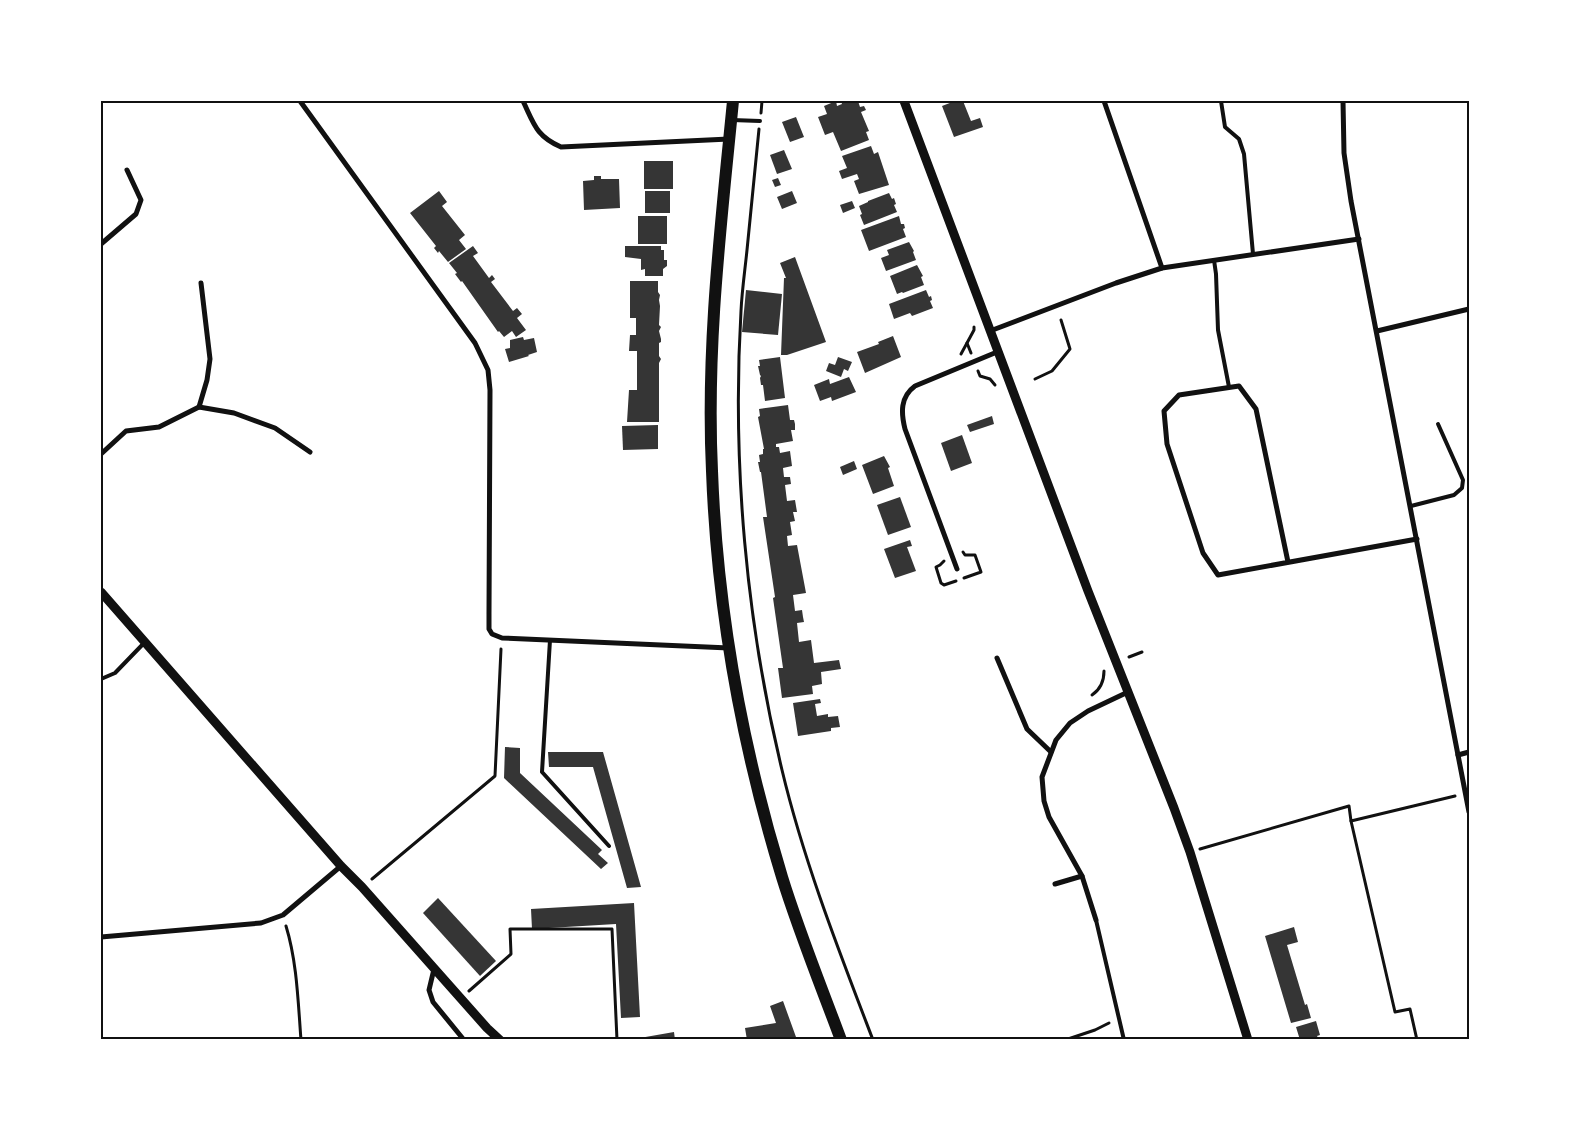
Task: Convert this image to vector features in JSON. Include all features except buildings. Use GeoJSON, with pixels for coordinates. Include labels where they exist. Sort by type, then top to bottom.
{"type":"FeatureCollection","features":[{"type":"Feature","properties":{"kind":"main road"},"geometry":{"type":"LineString","coordinates":[[734,101],[712,339],[711,417],[716,526],[729,648],[749,751],[767,825],[783,880],[841,1040]]}},
{"type":"Feature","properties":{"kind":"street"},"geometry":{"type":"LineString","coordinates":[[300,101],[471,337],[485,362],[490,390],[488,505],[489,629],[492,634],[502,638],[729,648]]}},
{"type":"Feature","properties":{"kind":"street"},"geometry":{"type":"LineString","coordinates":[[523,101],[538,131],[549,141],[561,147],[730,139]]}},
{"type":"Feature","properties":{"kind":"street"},"geometry":{"type":"LineString","coordinates":[[904,101],[1088,591],[1159,767],[1190,852],[1248,1040]]}},
{"type":"Feature","properties":{"kind":"street"},"geometry":{"type":"LineString","coordinates":[[1104,101],[1162,268]]}},
{"type":"Feature","properties":{"kind":"street"},"geometry":{"type":"LineString","coordinates":[[1343,101],[1346,167],[1469,812]]}},
{"type":"Feature","properties":{"kind":"street"},"geometry":{"type":"LineString","coordinates":[[101,244],[136,214],[141,200],[127,170]]}},
{"type":"Feature","properties":{"kind":"street"},"geometry":{"type":"LineString","coordinates":[[989,331],[1116,283],[1162,268],[1359,239]]}},
{"type":"Feature","properties":{"kind":"street"},"geometry":{"type":"LineString","coordinates":[[199,407],[207,380],[210,359],[201,283]]}},
{"type":"Feature","properties":{"kind":"street"},"geometry":{"type":"LineString","coordinates":[[1377,331],[1469,309]]}},
{"type":"Feature","properties":{"kind":"street"},"geometry":{"type":"LineString","coordinates":[[957,568],[905,429],[902,408],[907,395],[915,386],[997,352]]}},
{"type":"Feature","properties":{"kind":"street"},"geometry":{"type":"LineString","coordinates":[[1288,562],[1256,409],[1239,386],[1179,395],[1164,411],[1167,444],[1203,553],[1218,575],[1418,539]]}},
{"type":"Feature","properties":{"kind":"street"},"geometry":{"type":"LineString","coordinates":[[101,454],[126,430],[159,427],[199,407],[234,413],[276,428],[310,452]]}},
{"type":"Feature","properties":{"kind":"street"},"geometry":{"type":"LineString","coordinates":[[101,592],[341,866],[362,887],[487,1028],[500,1040]]}},
{"type":"Feature","properties":{"kind":"street"},"geometry":{"type":"LineString","coordinates":[[997,658],[1027,729],[1051,752]]}},
{"type":"Feature","properties":{"kind":"street"},"geometry":{"type":"LineString","coordinates":[[1096,920],[1082,876],[1049,817],[1044,802],[1042,777],[1059,736],[1076,719],[1128,692]]}},
{"type":"Feature","properties":{"kind":"street"},"geometry":{"type":"LineString","coordinates":[[1458,755],[1469,752]]}},
{"type":"Feature","properties":{"kind":"street"},"geometry":{"type":"LineString","coordinates":[[101,937],[261,924],[283,915],[341,866]]}},
{"type":"Feature","properties":{"kind":"street"},"geometry":{"type":"LineString","coordinates":[[1055,884],[1082,876]]}},
{"type":"Feature","properties":{"kind":"street"},"geometry":{"type":"LineString","coordinates":[[434,969],[429,990],[433,1002],[464,1040]]}},
{"type":"Feature","properties":{"kind":"lane"},"geometry":{"type":"LineString","coordinates":[[1222,101],[1225,127],[1240,140],[1245,158],[1254,254]]}},
{"type":"Feature","properties":{"kind":"lane"},"geometry":{"type":"LineString","coordinates":[[732,120],[760,121]]}},
{"type":"Feature","properties":{"kind":"lane"},"geometry":{"type":"LineString","coordinates":[[1214,260],[1218,330],[1229,387]]}},
{"type":"Feature","properties":{"kind":"lane"},"geometry":{"type":"LineString","coordinates":[[1411,506],[1447,498],[1462,488],[1462,480],[1438,424]]}},
{"type":"Feature","properties":{"kind":"lane"},"geometry":{"type":"LineString","coordinates":[[550,640],[542,772],[609,846]]}},
{"type":"Feature","properties":{"kind":"lane"},"geometry":{"type":"LineString","coordinates":[[101,679],[116,673],[145,642]]}},
{"type":"Feature","properties":{"kind":"lane"},"geometry":{"type":"LineString","coordinates":[[1096,920],[1124,1040]]}},
{"type":"Feature","properties":{"kind":"path"},"geometry":{"type":"LineString","coordinates":[[762,101],[740,332],[739,405],[748,576],[769,712],[782,773],[830,927],[873,1040]]}},
{"type":"Feature","properties":{"kind":"path"},"geometry":{"type":"LineString","coordinates":[[1035,379],[1052,371],[1070,349],[1061,320]]}},
{"type":"Feature","properties":{"kind":"path"},"geometry":{"type":"LineString","coordinates":[[958,357],[974,330],[974,325]]}},
{"type":"Feature","properties":{"kind":"path"},"geometry":{"type":"LineString","coordinates":[[967,343],[978,375],[990,379],[996,386]]}},
{"type":"Feature","properties":{"kind":"path"},"geometry":{"type":"LineString","coordinates":[[943,556],[944,561],[936,566],[944,585],[981,572],[975,555],[966,555],[962,551]]}},
{"type":"Feature","properties":{"kind":"path"},"geometry":{"type":"LineString","coordinates":[[362,887],[495,776],[502,638]]}},
{"type":"Feature","properties":{"kind":"path"},"geometry":{"type":"LineString","coordinates":[[1129,657],[1142,652]]}},
{"type":"Feature","properties":{"kind":"path"},"geometry":{"type":"LineString","coordinates":[[1087,698],[1100,688],[1104,676],[1104,667]]}},
{"type":"Feature","properties":{"kind":"path"},"geometry":{"type":"LineString","coordinates":[[1351,820],[1465,794]]}},
{"type":"Feature","properties":{"kind":"path"},"geometry":{"type":"LineString","coordinates":[[1206,847],[1349,806],[1395,1012],[1410,1009],[1417,1040]]}},
{"type":"Feature","properties":{"kind":"path"},"geometry":{"type":"LineString","coordinates":[[283,915],[292,946],[302,1040]]}},
{"type":"Feature","properties":{"kind":"path"},"geometry":{"type":"LineString","coordinates":[[461,999],[511,954],[510,929],[612,929],[617,1040]]}},
{"type":"Feature","properties":{"kind":"path"},"geometry":{"type":"LineString","coordinates":[[1068,1039],[1119,1020]]}}]}
